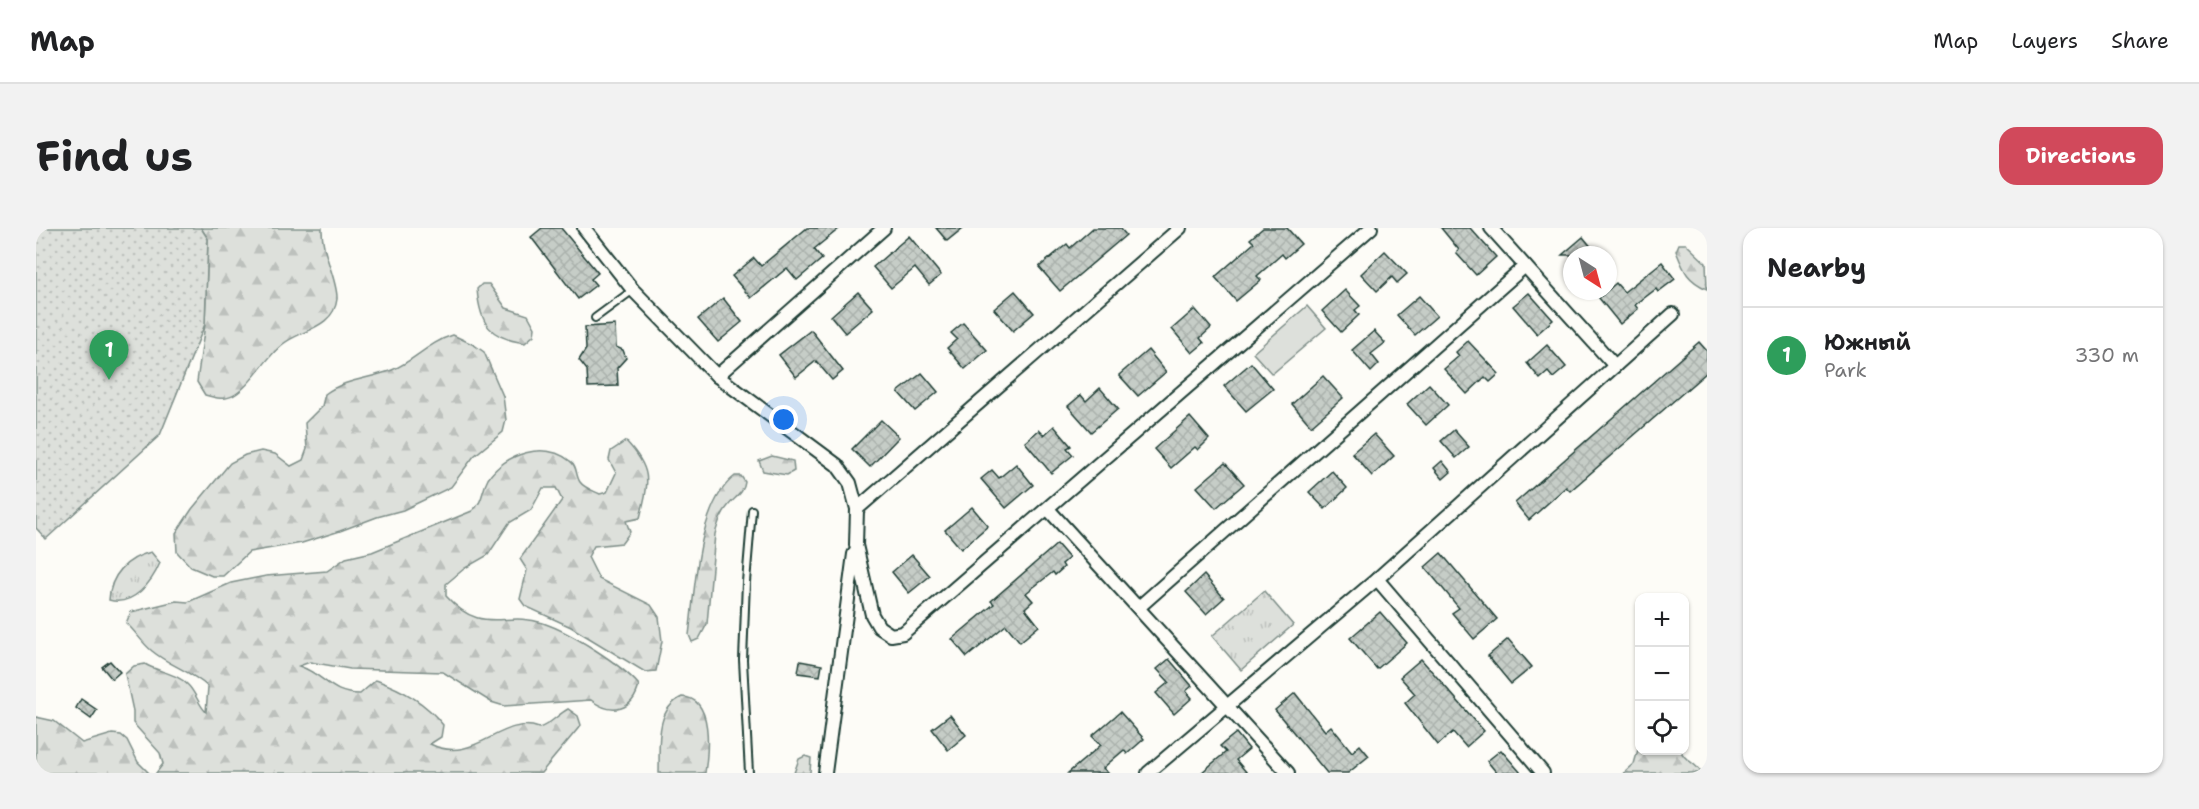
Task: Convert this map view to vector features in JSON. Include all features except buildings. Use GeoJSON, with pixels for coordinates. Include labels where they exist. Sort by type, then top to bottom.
{"type":"FeatureCollection","features":[{"type":"Feature","properties":{"kind":"street"},"geometry":{"type":"LineString","coordinates":[[584,228],[633,290],[717,376],[837,465],[850,483],[857,509],[856,545],[825,773]]}},
{"type":"Feature","properties":{"kind":"street"},"geometry":{"type":"LineString","coordinates":[[717,376],[884,228]]}},
{"type":"Feature","properties":{"kind":"street"},"geometry":{"type":"LineString","coordinates":[[857,509],[1180,228]]}},
{"type":"Feature","properties":{"kind":"street"},"geometry":{"type":"LineString","coordinates":[[856,545],[872,615],[879,627],[891,635],[903,633],[1371,228]]}},
{"type":"Feature","properties":{"kind":"street"},"geometry":{"type":"LineString","coordinates":[[1491,228],[1615,366]]}},
{"type":"Feature","properties":{"kind":"street"},"geometry":{"type":"LineString","coordinates":[[1139,607],[1525,266]]}},
{"type":"Feature","properties":{"kind":"street"},"geometry":{"type":"LineString","coordinates":[[1148,773],[1377,579],[1673,314]]}},
{"type":"Feature","properties":{"kind":"street"},"geometry":{"type":"LineString","coordinates":[[1048,509],[1288,773]]}},
{"type":"Feature","properties":{"kind":"street"},"geometry":{"type":"LineString","coordinates":[[1377,579],[1543,773]]}},
{"type":"Feature","properties":{"kind":"lane"},"geometry":{"type":"LineString","coordinates":[[595,318],[633,290]]}},
{"type":"Feature","properties":{"kind":"lane"},"geometry":{"type":"LineString","coordinates":[[749,773],[743,660],[752,510]]}},
{"type":"Feature","properties":{"kind":"green space"},"geometry":{"type":"Polygon","coordinates":[[[36,228],[201,228],[208,239],[205,324],[160,435],[46,539],[36,528],[36,228]]]}},
{"type":"Feature","properties":{"kind":"green space"},"geometry":{"type":"Polygon","coordinates":[[[201,228],[322,228],[324,247],[337,292],[335,309],[330,316],[283,344],[242,389],[224,398],[205,395],[197,382],[205,324],[208,239],[201,228]]]}},
{"type":"Feature","properties":{"kind":"green space"},"geometry":{"type":"Polygon","coordinates":[[[1679,244],[1686,244],[1706,263],[1707,289],[1695,282],[1684,269],[1676,251],[1679,244]]]}},
{"type":"Feature","properties":{"kind":"green space"},"geometry":{"type":"Polygon","coordinates":[[[482,284],[489,284],[506,308],[528,315],[535,328],[534,335],[525,343],[503,338],[489,328],[484,321],[478,301],[477,289],[482,284]]]}},
{"type":"Feature","properties":{"kind":"green space"},"geometry":{"type":"Polygon","coordinates":[[[1307,306],[1326,328],[1272,374],[1253,353],[1307,306]]]}},
{"type":"Feature","properties":{"kind":"green space"},"geometry":{"type":"Polygon","coordinates":[[[453,335],[484,352],[503,396],[506,420],[503,432],[474,456],[451,487],[403,510],[340,531],[302,543],[249,552],[223,576],[212,576],[191,567],[177,552],[176,533],[192,509],[230,463],[245,455],[261,451],[275,454],[291,466],[303,460],[307,449],[305,423],[322,406],[325,394],[349,382],[392,370],[436,342],[453,335]]]}},
{"type":"Feature","properties":{"kind":"green space"},"geometry":{"type":"Polygon","coordinates":[[[626,441],[645,468],[647,485],[640,518],[626,521],[630,532],[622,543],[594,546],[588,557],[599,579],[651,605],[659,617],[662,641],[656,671],[645,672],[571,627],[525,606],[520,599],[527,570],[520,559],[562,500],[556,488],[543,488],[531,510],[509,523],[488,555],[465,568],[446,584],[446,596],[471,616],[482,619],[516,619],[543,623],[580,641],[608,659],[639,685],[632,701],[627,705],[614,709],[591,700],[504,706],[491,702],[443,672],[350,669],[310,662],[299,666],[316,674],[341,691],[360,694],[376,680],[404,693],[421,703],[443,725],[441,737],[430,744],[446,749],[461,749],[474,745],[512,728],[525,726],[539,728],[568,709],[578,716],[581,725],[541,773],[156,773],[163,764],[160,753],[133,723],[133,711],[125,674],[134,666],[145,664],[173,675],[188,685],[206,712],[208,687],[148,648],[126,623],[131,612],[176,601],[188,602],[231,583],[266,576],[327,571],[346,558],[372,552],[472,511],[479,504],[488,479],[495,470],[504,462],[526,453],[538,451],[560,455],[573,463],[578,479],[584,486],[600,494],[607,492],[616,473],[609,460],[611,451],[626,441]]]}},
{"type":"Feature","properties":{"kind":"green space"},"geometry":{"type":"Polygon","coordinates":[[[772,456],[793,461],[794,471],[787,475],[763,471],[759,461],[772,456]]]}},
{"type":"Feature","properties":{"kind":"green space"},"geometry":{"type":"Polygon","coordinates":[[[735,476],[741,476],[745,482],[744,486],[726,509],[717,527],[707,624],[699,639],[692,642],[689,635],[693,596],[705,527],[722,489],[735,476]]]}},
{"type":"Feature","properties":{"kind":"green space"},"geometry":{"type":"Polygon","coordinates":[[[151,552],[160,563],[147,585],[126,600],[109,600],[116,575],[121,569],[134,559],[151,552]]]}},
{"type":"Feature","properties":{"kind":"green space"},"geometry":{"type":"Polygon","coordinates":[[[1264,591],[1293,625],[1241,670],[1212,636],[1264,591]]]}},
{"type":"Feature","properties":{"kind":"green space"},"geometry":{"type":"Polygon","coordinates":[[[682,697],[692,699],[700,706],[704,716],[707,727],[705,773],[659,773],[659,741],[663,720],[673,703],[682,697]]]}},
{"type":"Feature","properties":{"kind":"green space"},"geometry":{"type":"Polygon","coordinates":[[[36,717],[54,721],[82,743],[112,734],[121,735],[127,740],[138,762],[149,773],[36,773],[36,717]]]}},
{"type":"Feature","properties":{"kind":"green space"},"geometry":{"type":"Polygon","coordinates":[[[1636,755],[1684,755],[1701,773],[1624,773],[1634,764],[1636,755]]]}},
{"type":"Feature","properties":{"kind":"green space"},"geometry":{"type":"Polygon","coordinates":[[[805,756],[811,758],[810,773],[794,773],[799,759],[805,756]]]}},
{"type":"Feature","properties":{"kind":"place","name":"Южный"},"geometry":{"type":"Point","coordinates":[109,380]}}]}
